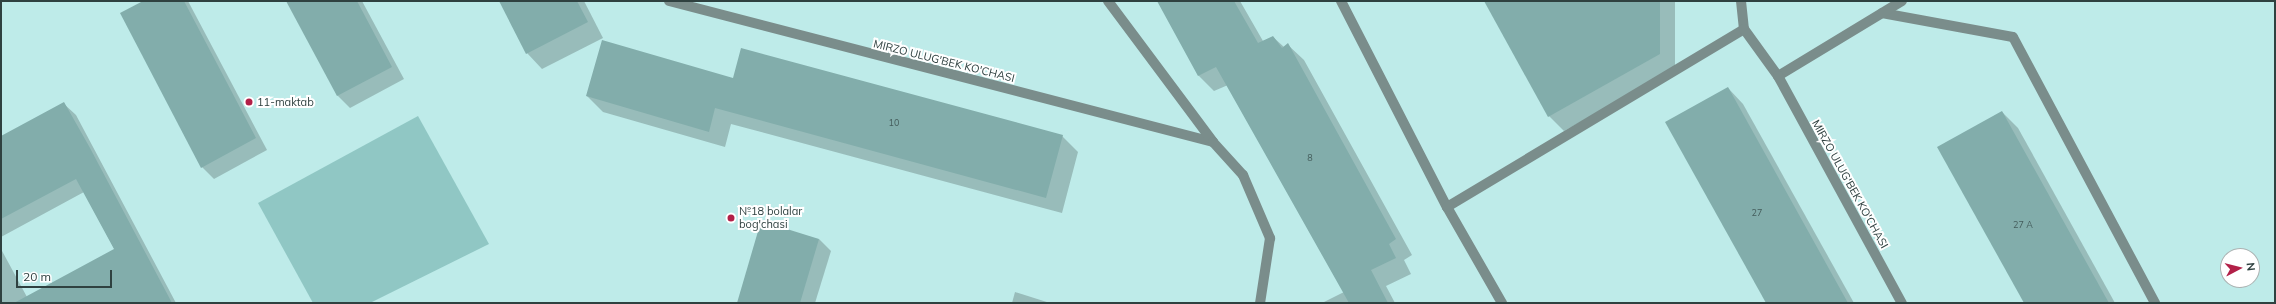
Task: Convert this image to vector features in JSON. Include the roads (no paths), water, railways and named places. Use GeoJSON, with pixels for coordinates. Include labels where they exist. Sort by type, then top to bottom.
{"type":"FeatureCollection","features":[{"type":"Feature","properties":{"kind":"street","name":"MIRZO ULUG'BEK KO'CHASI"},"geometry":{"type":"LineString","coordinates":[[668,1],[1214,142]]}},
{"type":"Feature","properties":{"kind":"street"},"geometry":{"type":"LineString","coordinates":[[1108,1],[1214,142],[1243,175],[1270,238],[1260,303]]}},
{"type":"Feature","properties":{"kind":"street"},"geometry":{"type":"LineString","coordinates":[[1341,1],[1447,207],[1502,303]]}},
{"type":"Feature","properties":{"kind":"street"},"geometry":{"type":"LineString","coordinates":[[1447,207],[1744,29],[1741,1]]}},
{"type":"Feature","properties":{"kind":"street"},"geometry":{"type":"LineString","coordinates":[[1778,76],[1902,1]]}},
{"type":"Feature","properties":{"kind":"street"},"geometry":{"type":"LineString","coordinates":[[1882,13],[2013,37],[2155,303]]}},
{"type":"Feature","properties":{"kind":"street","name":"MIRZO ULUG'BEK KO'CHASI"},"geometry":{"type":"LineString","coordinates":[[1744,29],[1778,76],[1902,303]]}},
{"type":"Feature","properties":{"kind":"place","name":"11-maktab"},"geometry":{"type":"Point","coordinates":[249,102]}},
{"type":"Feature","properties":{"kind":"place","name":"№18 bolalar bog'chasi"},"geometry":{"type":"Point","coordinates":[731,218]}}]}
